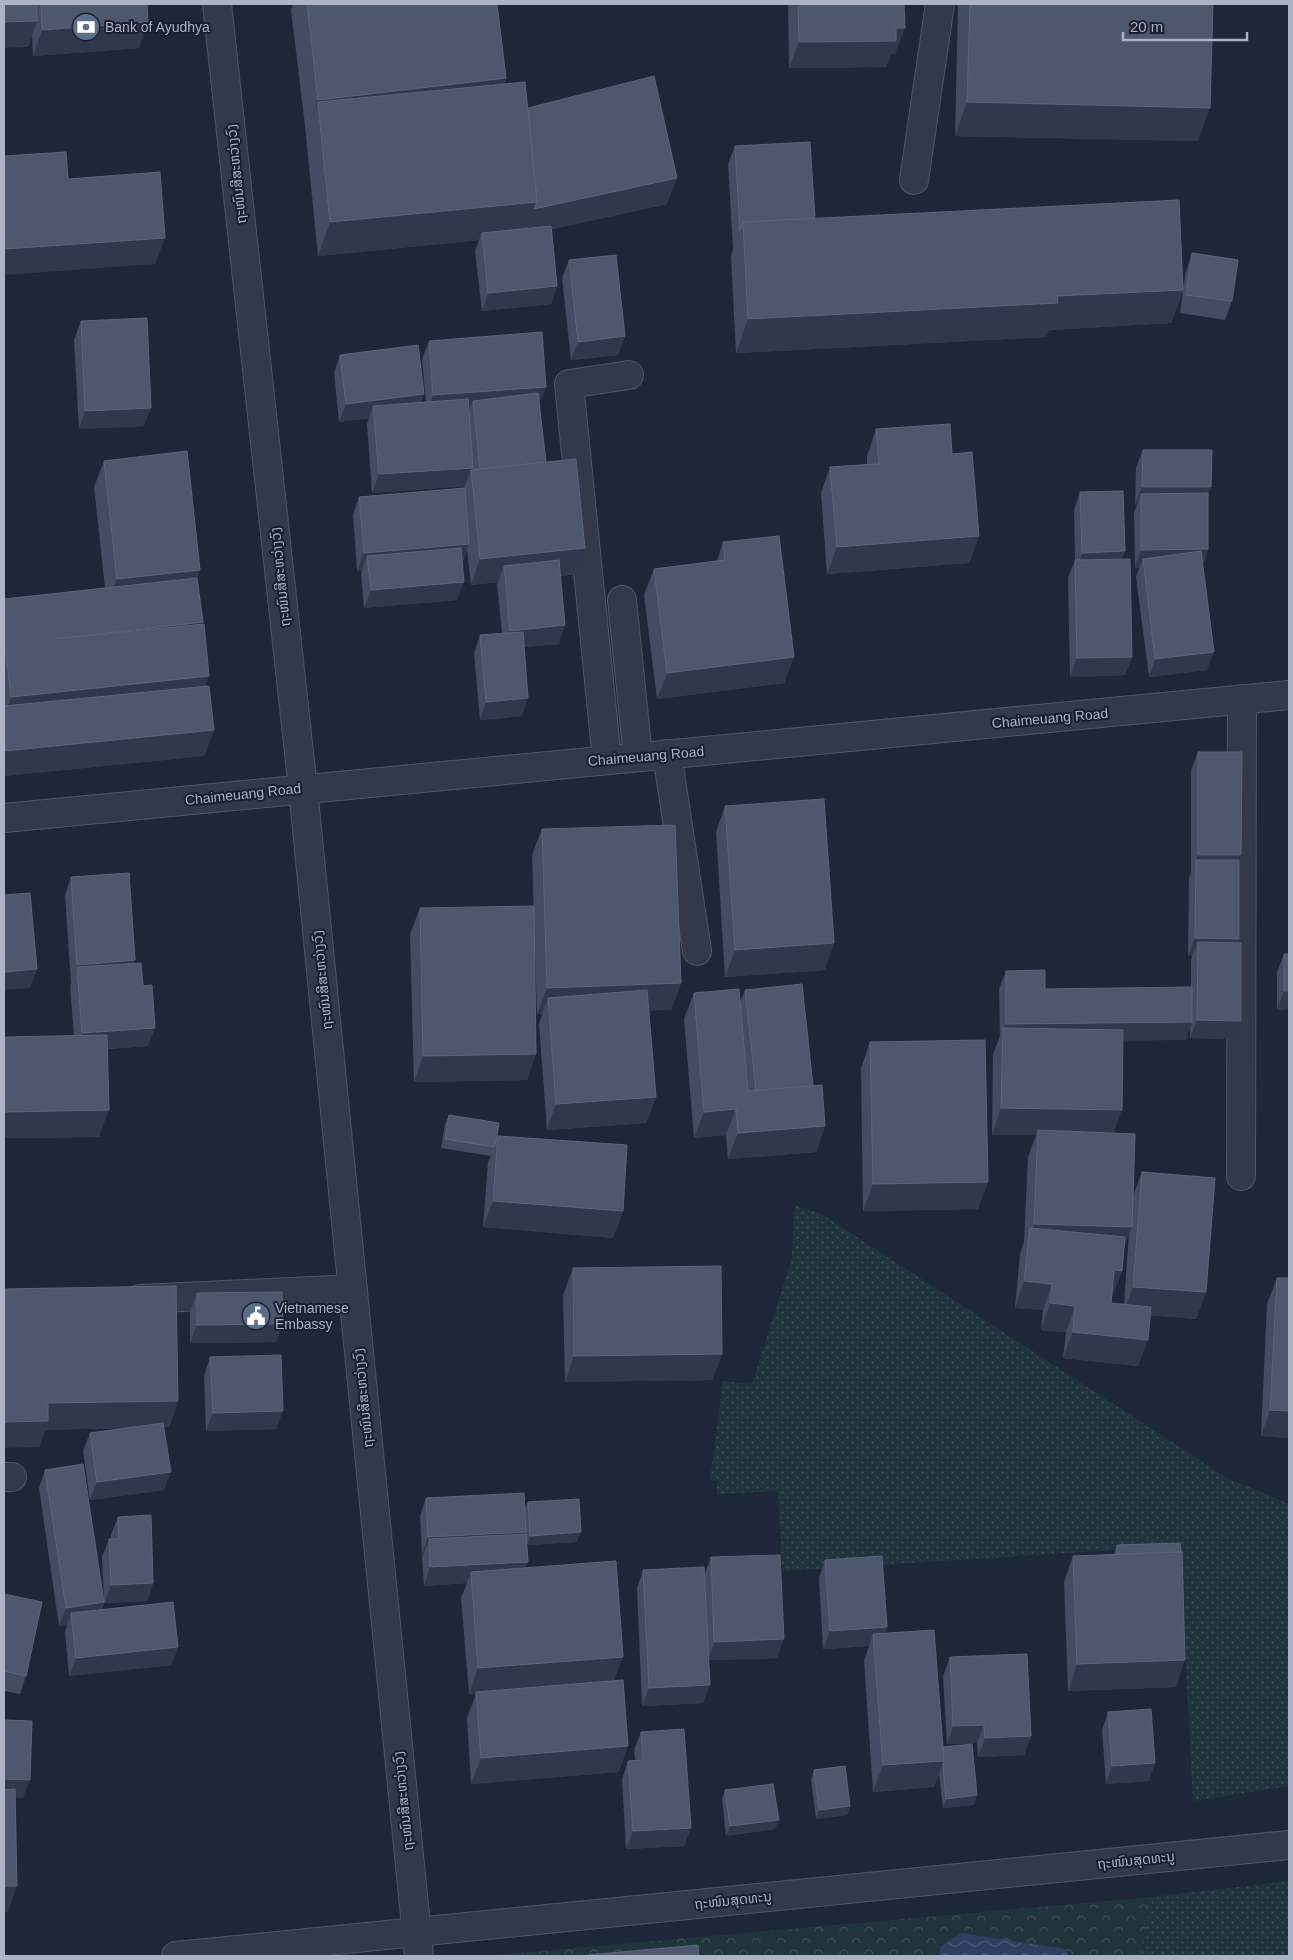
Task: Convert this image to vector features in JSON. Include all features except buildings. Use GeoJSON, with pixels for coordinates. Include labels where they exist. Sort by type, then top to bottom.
{"type":"FeatureCollection","features":[{"type":"Feature","properties":{"kind":"street","name":"ຖະໜົນສີສະຫວ່າງວົງ"},"geometry":{"type":"LineString","coordinates":[[217,4],[303,788],[417,1944]]}},
{"type":"Feature","properties":{"kind":"street"},"geometry":{"type":"LineString","coordinates":[[914,180],[940,4]]}},
{"type":"Feature","properties":{"kind":"street"},"geometry":{"type":"LineString","coordinates":[[607,760],[569,384],[630,375]]}},
{"type":"Feature","properties":{"kind":"street"},"geometry":{"type":"LineString","coordinates":[[622,600],[638,757]]}},
{"type":"Feature","properties":{"kind":"street","name":"Chaimeuang Road"},"geometry":{"type":"LineString","coordinates":[[4,818],[1289,695]]}},
{"type":"Feature","properties":{"kind":"street"},"geometry":{"type":"LineString","coordinates":[[1241,1176],[1242,699]]}},
{"type":"Feature","properties":{"kind":"street"},"geometry":{"type":"LineString","coordinates":[[667,754],[697,950]]}},
{"type":"Feature","properties":{"kind":"street"},"geometry":{"type":"LineString","coordinates":[[113,1300],[353,1289]]}},
{"type":"Feature","properties":{"kind":"street","name":"ຖະໜົນສຸດທະນູ"},"geometry":{"type":"LineString","coordinates":[[176,1956],[417,1944],[1289,1845]]}},
{"type":"Feature","properties":{"kind":"green space"},"geometry":{"type":"Polygon","coordinates":[[[794,1205],[820,1213],[1227,1478],[1289,1504],[1289,1786],[1193,1801],[1180,1546],[782,1571],[778,1491],[717,1494],[717,1481],[710,1480],[723,1381],[752,1384],[792,1258],[794,1205]]]}},
{"type":"Feature","properties":{"kind":"green space"},"geometry":{"type":"Polygon","coordinates":[[[1289,1881],[1289,1956],[1140,1956],[1152,1897],[1289,1881]]]}},
{"type":"Feature","properties":{"kind":"green space"},"geometry":{"type":"Polygon","coordinates":[[[1152,1897],[1140,1956],[1069,1956],[1066,1949],[940,1947],[940,1956],[496,1955],[1152,1897]]]}},
{"type":"Feature","properties":{"kind":"water"},"geometry":{"type":"Polygon","coordinates":[[[961,1933],[1066,1949],[1069,1956],[940,1956],[940,1947],[961,1933]]]}},
{"type":"Feature","properties":{"kind":"place","name":"Bank of Ayudhya"},"geometry":{"type":"Point","coordinates":[86,27]}},
{"type":"Feature","properties":{"kind":"place","name":"Vietnamese Embassy"},"geometry":{"type":"Point","coordinates":[256,1316]}}]}
